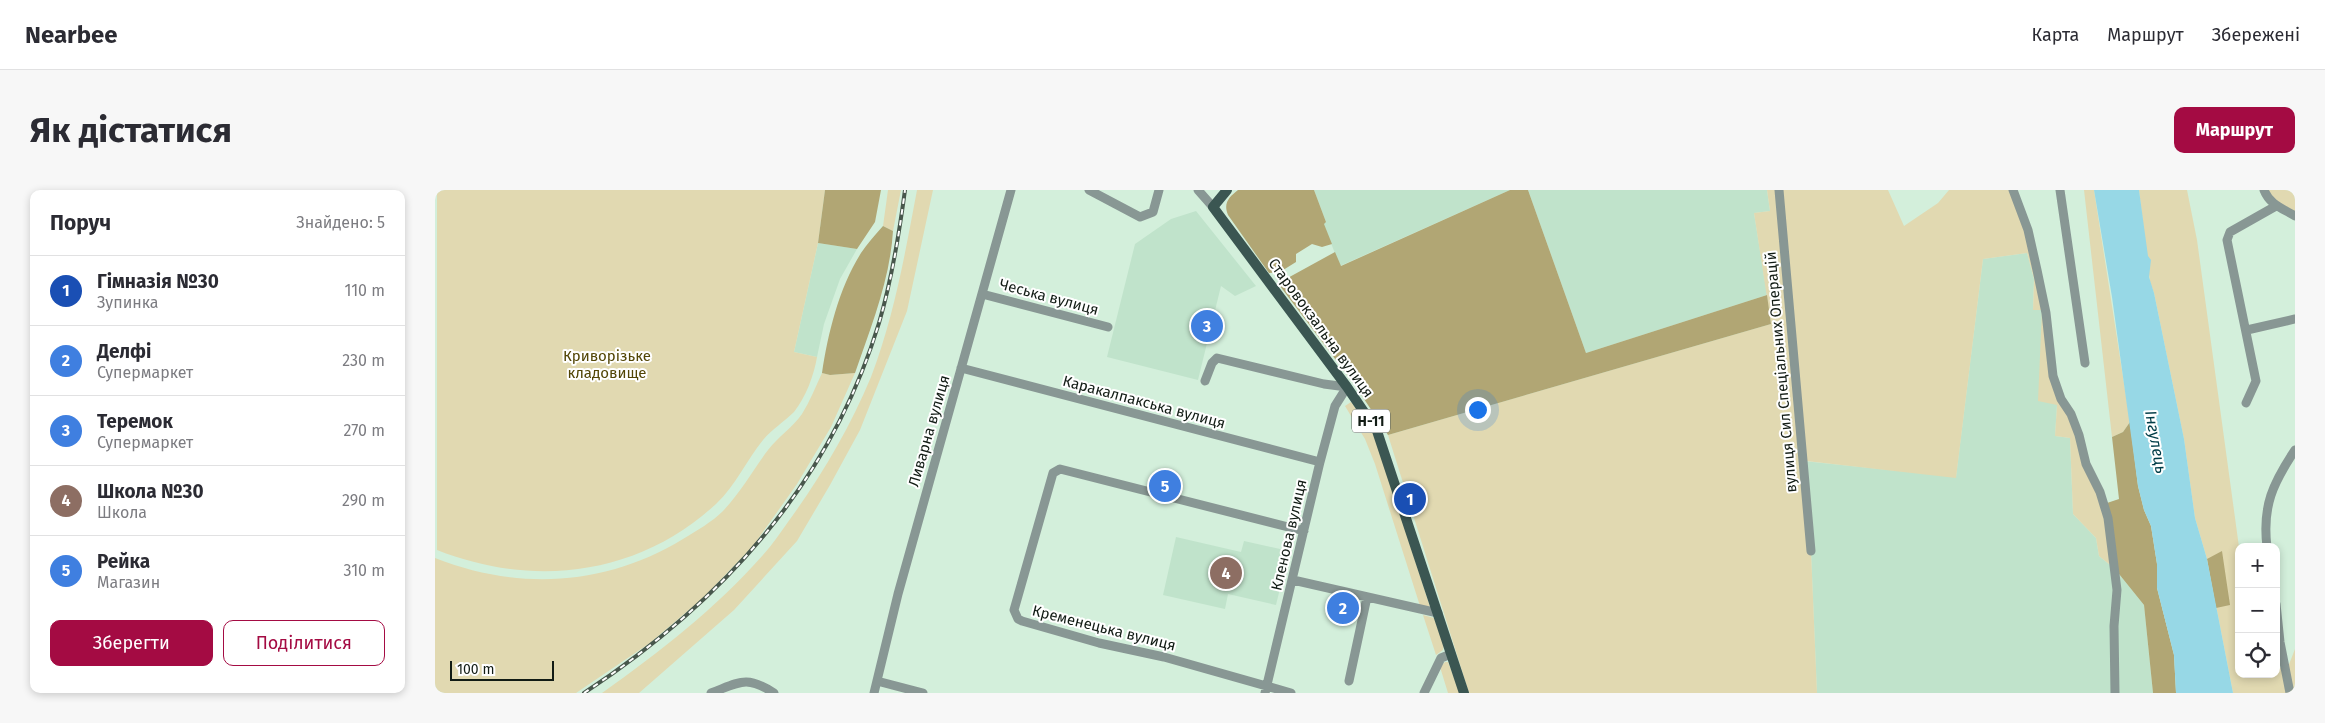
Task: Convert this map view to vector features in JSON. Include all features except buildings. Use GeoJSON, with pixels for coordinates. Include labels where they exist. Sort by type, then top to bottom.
{"type":"FeatureCollection","features":[{"type":"Feature","properties":{"kind":"main road"},"geometry":{"type":"LineString","coordinates":[[1213,207],[1227,190]]}},
{"type":"Feature","properties":{"kind":"main road","name":"Старовокзальна вулиця"},"geometry":{"type":"LineString","coordinates":[[1213,207],[1347,387],[1380,437],[1464,693]]}},
{"type":"Feature","properties":{"kind":"street","name":"Ливарна вулиця"},"geometry":{"type":"LineString","coordinates":[[874,693],[898,594],[1011,190]]}},
{"type":"Feature","properties":{"kind":"street"},"geometry":{"type":"LineString","coordinates":[[1089,190],[1140,217],[1153,212],[1159,190]]}},
{"type":"Feature","properties":{"kind":"street"},"geometry":{"type":"LineString","coordinates":[[1198,190],[1213,207]]}},
{"type":"Feature","properties":{"kind":"street","name":"вулиця Сил Спеціальних Операцій"},"geometry":{"type":"LineString","coordinates":[[1779,190],[1811,552]]}},
{"type":"Feature","properties":{"kind":"street"},"geometry":{"type":"LineString","coordinates":[[2013,190],[2028,230],[2037,270],[2046,313],[2053,376],[2061,399],[2071,414],[2079,435],[2084,458],[2102,498],[2108,518],[2117,590],[2114,626],[2115,693]]}},
{"type":"Feature","properties":{"kind":"street"},"geometry":{"type":"LineString","coordinates":[[2060,190],[2085,363]]}},
{"type":"Feature","properties":{"kind":"street"},"geometry":{"type":"LineString","coordinates":[[2264,190],[2267,197],[2276,206],[2293,212]]}},
{"type":"Feature","properties":{"kind":"street"},"geometry":{"type":"LineString","coordinates":[[2246,403],[2256,381],[2227,240],[2230,232],[2276,206]]}},
{"type":"Feature","properties":{"kind":"street","name":"Чеська вулиця"},"geometry":{"type":"LineString","coordinates":[[982,294],[1108,327]]}},
{"type":"Feature","properties":{"kind":"street"},"geometry":{"type":"LineString","coordinates":[[2247,330],[2295,319]]}},
{"type":"Feature","properties":{"kind":"street"},"geometry":{"type":"LineString","coordinates":[[1205,381],[1212,363],[1217,358],[1324,384],[1347,387]]}},
{"type":"Feature","properties":{"kind":"street","name":"Каракалпакська вулиця"},"geometry":{"type":"LineString","coordinates":[[961,368],[1320,462]]}},
{"type":"Feature","properties":{"kind":"street","name":"Кленова вулиця"},"geometry":{"type":"LineString","coordinates":[[1266,690],[1320,462],[1335,406],[1347,387]]}},
{"type":"Feature","properties":{"kind":"street"},"geometry":{"type":"LineString","coordinates":[[2267,543],[2265,524],[2267,504],[2281,471],[2295,450]]}},
{"type":"Feature","properties":{"kind":"street","name":"Кременецька вулиця"},"geometry":{"type":"LineString","coordinates":[[1291,693],[1266,690],[1164,657],[1099,643],[1022,622],[1018,619],[1014,610],[1053,473],[1060,469],[1304,531]]}},
{"type":"Feature","properties":{"kind":"street"},"geometry":{"type":"LineString","coordinates":[[1293,580],[1438,613]]}},
{"type":"Feature","properties":{"kind":"street"},"geometry":{"type":"LineString","coordinates":[[1349,681],[1367,597]]}},
{"type":"Feature","properties":{"kind":"street"},"geometry":{"type":"LineString","coordinates":[[2279,633],[2290,693]]}},
{"type":"Feature","properties":{"kind":"street"},"geometry":{"type":"LineString","coordinates":[[1424,693],[1441,658],[1451,654]]}},
{"type":"Feature","properties":{"kind":"street"},"geometry":{"type":"LineString","coordinates":[[877,681],[923,693]]}},
{"type":"Feature","properties":{"kind":"street"},"geometry":{"type":"LineString","coordinates":[[711,693],[740,682],[757,682],[774,693]]}},
{"type":"Feature","properties":{"kind":"shaded area"},"geometry":{"type":"Polygon","coordinates":[[[825,190],[881,190],[875,222],[857,249],[818,243],[825,190]]]}},
{"type":"Feature","properties":{"kind":"shaded area"},"geometry":{"type":"Polygon","coordinates":[[[1238,190],[1314,190],[1332,244],[1322,247],[1312,244],[1296,254],[1296,262],[1280,272],[1269,273],[1228,215],[1226,207],[1228,201],[1238,190]]]}},
{"type":"Feature","properties":{"kind":"shaded area"},"geometry":{"type":"Polygon","coordinates":[[[1314,190],[1510,190],[1340,266],[1323,223],[1326,222],[1314,190]]]}},
{"type":"Feature","properties":{"kind":"shaded area"},"geometry":{"type":"Polygon","coordinates":[[[1510,190],[1528,190],[1586,353],[1767,295],[1771,324],[1388,435],[1354,384],[1280,286],[1284,280],[1335,252],[1341,266],[1510,190]]]}},
{"type":"Feature","properties":{"kind":"shaded area"},"geometry":{"type":"Polygon","coordinates":[[[1528,190],[1767,190],[1770,211],[1754,213],[1767,295],[1586,353],[1528,190]]]}},
{"type":"Feature","properties":{"kind":"shaded area"},"geometry":{"type":"Polygon","coordinates":[[[1196,211],[1256,286],[1235,296],[1221,286],[1198,380],[1107,357],[1135,244],[1171,219],[1196,211]]]}},
{"type":"Feature","properties":{"kind":"shaded area"},"geometry":{"type":"Polygon","coordinates":[[[883,226],[893,231],[888,267],[879,303],[855,373],[830,375],[822,373],[835,311],[846,281],[861,253],[883,226]]]}},
{"type":"Feature","properties":{"kind":"shaded area"},"geometry":{"type":"Polygon","coordinates":[[[818,243],[857,249],[840,279],[824,324],[817,357],[794,352],[818,243]]]}},
{"type":"Feature","properties":{"kind":"shaded area"},"geometry":{"type":"Polygon","coordinates":[[[2027,253],[2034,279],[2033,309],[2042,310],[2057,405],[2055,436],[2070,438],[2073,514],[2096,538],[2099,556],[2115,569],[2144,605],[2153,693],[1817,693],[1811,551],[1803,461],[1956,477],[1983,259],[2027,253]]]}},
{"type":"Feature","properties":{"kind":"shaded area"},"geometry":{"type":"Polygon","coordinates":[[[2130,422],[2138,486],[2144,510],[2151,526],[2157,564],[2157,588],[2174,655],[2176,693],[2153,693],[2144,605],[2115,569],[2104,504],[2119,499],[2112,437],[2123,432],[2130,422]]]}},
{"type":"Feature","properties":{"kind":"shaded area"},"geometry":{"type":"Polygon","coordinates":[[[1176,537],[1241,552],[1244,541],[1289,551],[1276,605],[1228,594],[1225,609],[1163,595],[1176,537]]]}},
{"type":"Feature","properties":{"kind":"shaded area"},"geometry":{"type":"Polygon","coordinates":[[[2222,551],[2230,605],[2216,608],[2207,559],[2222,551]]]}},
{"type":"Feature","properties":{"kind":"green space","name":"Криворізьке кладовище"},"geometry":{"type":"Polygon","coordinates":[[[437,190],[825,190],[818,243],[794,352],[817,357],[806,393],[794,412],[763,440],[723,497],[686,528],[653,547],[619,560],[583,568],[547,571],[510,569],[473,562],[437,550],[437,190]]]}},
{"type":"Feature","properties":{"kind":"green space"},"geometry":{"type":"Polygon","coordinates":[[[888,190],[901,190],[893,231],[883,226],[888,190]]]}},
{"type":"Feature","properties":{"kind":"green space"},"geometry":{"type":"Polygon","coordinates":[[[917,190],[933,190],[907,311],[860,430],[797,541],[734,610],[639,693],[602,693],[687,628],[745,574],[773,543],[823,470],[854,415],[879,354],[898,285],[917,190]]]}},
{"type":"Feature","properties":{"kind":"green space"},"geometry":{"type":"Polygon","coordinates":[[[1767,190],[1776,190],[1811,551],[1817,693],[1469,693],[1388,435],[1771,324],[1754,213],[1770,211],[1767,190]]]}},
{"type":"Feature","properties":{"kind":"green space"},"geometry":{"type":"Polygon","coordinates":[[[1781,190],[1888,190],[1904,226],[1938,203],[1949,190],[2013,190],[2028,230],[2037,270],[2046,313],[2053,376],[2061,399],[2071,414],[2079,435],[2086,464],[2104,504],[2112,540],[2115,569],[2099,556],[2096,538],[2073,514],[2070,438],[2055,436],[2057,405],[2038,401],[2042,310],[2033,310],[2034,279],[2027,253],[1983,259],[1956,478],[1806,461],[1781,190]]]}},
{"type":"Feature","properties":{"kind":"green space"},"geometry":{"type":"Polygon","coordinates":[[[2084,190],[2094,190],[2130,422],[2123,432],[2112,437],[2084,190]]]}},
{"type":"Feature","properties":{"kind":"green space"},"geometry":{"type":"Polygon","coordinates":[[[2139,190],[2187,190],[2197,240],[2238,543],[2235,543],[2235,678],[2280,678],[2280,668],[2288,667],[2295,649],[2295,693],[2233,693],[2207,559],[2195,518],[2184,439],[2154,293],[2150,282],[2139,190]]]}},
{"type":"Feature","properties":{"kind":"green space"},"geometry":{"type":"Polygon","coordinates":[[[2264,190],[2295,190],[2295,215],[2294,215],[2264,190]]]}},
{"type":"Feature","properties":{"kind":"green space"},"geometry":{"type":"Polygon","coordinates":[[[822,373],[830,375],[855,373],[831,427],[797,484],[753,546],[703,598],[650,643],[576,693],[435,693],[435,558],[467,569],[498,576],[530,579],[562,578],[593,574],[624,566],[654,555],[698,530],[723,511],[768,450],[802,414],[822,373]]]}},
{"type":"Feature","properties":{"kind":"green space"},"geometry":{"type":"Polygon","coordinates":[[[1351,402],[1374,433],[1430,607],[1420,606],[1375,464],[1365,439],[1345,406],[1351,402]]]}},
{"type":"Feature","properties":{"kind":"green space"},"geometry":{"type":"Polygon","coordinates":[[[1423,615],[1434,618],[1444,645],[1443,650],[1436,655],[1423,615]]]}},
{"type":"Feature","properties":{"kind":"green space"},"geometry":{"type":"Polygon","coordinates":[[[1445,662],[1448,662],[1460,693],[1448,693],[1440,667],[1445,662]]]}},
{"type":"Feature","properties":{"kind":"water","name":"Інгулець"},"geometry":{"type":"Polygon","coordinates":[[[2094,190],[2139,190],[2148,256],[2151,260],[2149,277],[2154,293],[2184,439],[2195,518],[2207,559],[2233,693],[2176,693],[2174,655],[2157,588],[2157,564],[2151,526],[2144,510],[2138,486],[2112,297],[2094,190]]]}},
{"type":"Feature","properties":{"kind":"railway"},"geometry":{"type":"LineString","coordinates":[[584,693],[634,658],[681,619],[725,578],[765,534],[801,487],[832,436],[858,381],[879,323],[895,257],[905,190]]}},
{"type":"Feature","properties":{"kind":"place","name":"Теремок"},"geometry":{"type":"Point","coordinates":[1207,326]}},
{"type":"Feature","properties":{"kind":"place","name":"Рейка"},"geometry":{"type":"Point","coordinates":[1165,486]}},
{"type":"Feature","properties":{"kind":"place","name":"Гімназія №30"},"geometry":{"type":"Point","coordinates":[1410,499]}},
{"type":"Feature","properties":{"kind":"place","name":"Школа №30"},"geometry":{"type":"Point","coordinates":[1226,573]}},
{"type":"Feature","properties":{"kind":"place","name":"Делфі"},"geometry":{"type":"Point","coordinates":[1343,608]}}]}
